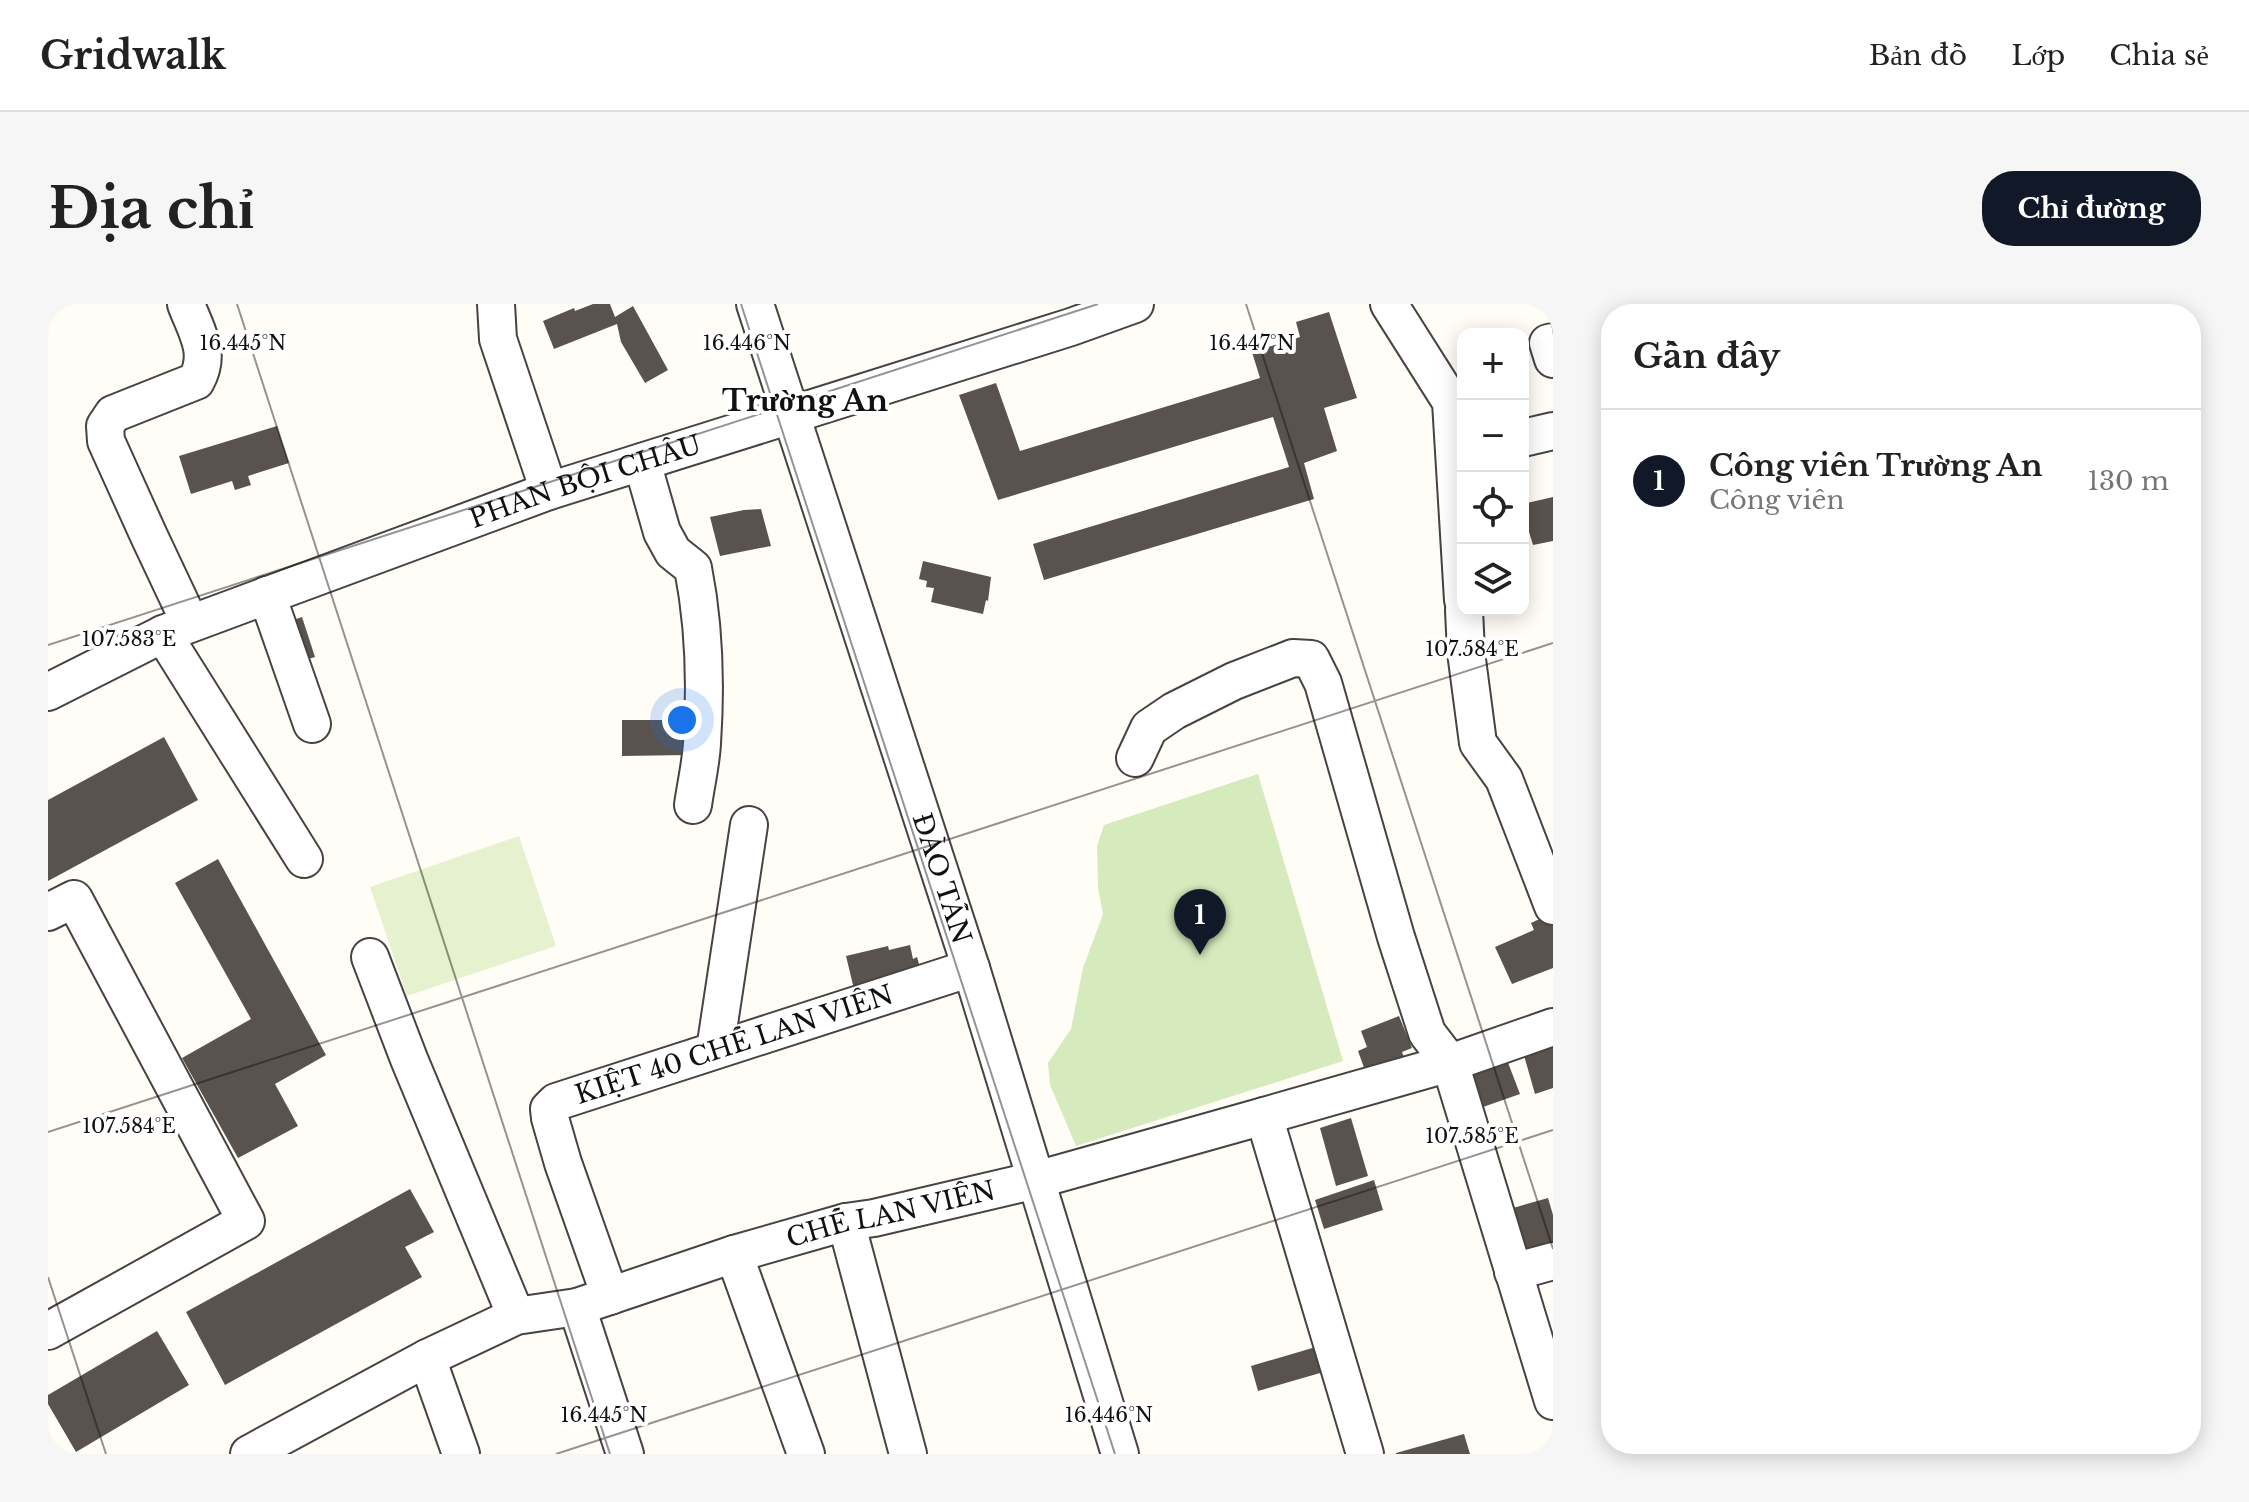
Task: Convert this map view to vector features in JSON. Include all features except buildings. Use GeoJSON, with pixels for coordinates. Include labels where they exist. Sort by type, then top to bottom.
{"type":"FeatureCollection","features":[{"type":"Feature","properties":{"kind":"street"},"geometry":{"type":"LineString","coordinates":[[186,304],[204,351],[203,369],[196,381],[113,414],[105,426],[106,441],[149,536],[177,628],[304,859]]}},
{"type":"Feature","properties":{"kind":"street"},"geometry":{"type":"LineString","coordinates":[[496,304],[498,339],[549,491]]}},
{"type":"Feature","properties":{"kind":"street","name":"ĐÀO TẤN"},"geometry":{"type":"LineString","coordinates":[[755,304],[971,968],[1120,1454]]}},
{"type":"Feature","properties":{"kind":"street","name":"PHAN BỘI CHÂU"},"geometry":{"type":"LineString","coordinates":[[48,692],[177,628],[549,491],[791,415],[1069,315],[1135,304]]}},
{"type":"Feature","properties":{"kind":"street"},"geometry":{"type":"LineString","coordinates":[[1389,304],[1451,402],[1457,447]]}},
{"type":"Feature","properties":{"kind":"street"},"geometry":{"type":"LineString","coordinates":[[1553,342],[1548,343],[1553,359]]}},
{"type":"Feature","properties":{"kind":"street"},"geometry":{"type":"LineString","coordinates":[[1529,437],[1553,431]]}},
{"type":"Feature","properties":{"kind":"street"},"geometry":{"type":"LineString","coordinates":[[642,462],[662,532],[673,552],[693,568],[697,591],[704,694],[702,746],[693,805]]}},
{"type":"Feature","properties":{"kind":"street"},"geometry":{"type":"LineString","coordinates":[[1459,472],[1461,544]]}},
{"type":"Feature","properties":{"kind":"street"},"geometry":{"type":"LineString","coordinates":[[267,595],[312,724]]}},
{"type":"Feature","properties":{"kind":"street"},"geometry":{"type":"LineString","coordinates":[[1464,616],[1478,743],[1504,779],[1553,906]]}},
{"type":"Feature","properties":{"kind":"street"},"geometry":{"type":"LineString","coordinates":[[1135,758],[1149,728],[1174,711],[1234,681],[1293,658],[1311,659],[1323,683],[1427,1033],[1450,1063],[1553,1401]]}},
{"type":"Feature","properties":{"kind":"street"},"geometry":{"type":"LineString","coordinates":[[715,1050],[749,825]]}},
{"type":"Feature","properties":{"kind":"street"},"geometry":{"type":"LineString","coordinates":[[48,912],[74,899],[246,1221],[48,1331]]}},
{"type":"Feature","properties":{"kind":"street"},"geometry":{"type":"LineString","coordinates":[[370,957],[516,1316]]}},
{"type":"Feature","properties":{"kind":"street","name":"KIỆT 40 CHẾ LAN VIÊN"},"geometry":{"type":"LineString","coordinates":[[594,1302],[550,1118],[549,1109],[556,1102],[971,968]]}},
{"type":"Feature","properties":{"kind":"street","name":"CHẾ LAN VIÊN"},"geometry":{"type":"LineString","coordinates":[[271,1449],[427,1358],[516,1316],[594,1302],[734,1254],[846,1222],[1036,1180],[1450,1063],[1553,1027]]}},
{"type":"Feature","properties":{"kind":"street"},"geometry":{"type":"LineString","coordinates":[[1264,1116],[1365,1454]]}},
{"type":"Feature","properties":{"kind":"street"},"geometry":{"type":"LineString","coordinates":[[846,1222],[908,1454]]}},
{"type":"Feature","properties":{"kind":"street"},"geometry":{"type":"LineString","coordinates":[[734,1254],[806,1454]]}},
{"type":"Feature","properties":{"kind":"street"},"geometry":{"type":"LineString","coordinates":[[1513,1272],[1553,1261]]}},
{"type":"Feature","properties":{"kind":"street"},"geometry":{"type":"LineString","coordinates":[[594,1302],[625,1454]]}},
{"type":"Feature","properties":{"kind":"street"},"geometry":{"type":"LineString","coordinates":[[427,1358],[461,1454]]}},
{"type":"Feature","properties":{"kind":"green space"},"geometry":{"type":"Polygon","coordinates":[[[1258,774],[1343,1061],[1076,1146],[1050,1085],[1048,1063],[1071,1029],[1083,968],[1103,914],[1098,888],[1097,846],[1104,825],[1258,774]]]}},
{"type":"Feature","properties":{"kind":"green space"},"geometry":{"type":"Polygon","coordinates":[[[519,836],[556,946],[407,996],[370,887],[519,836]]]}},
{"type":"Feature","properties":{"kind":"place","name":"Công viên Trường An"},"geometry":{"type":"Point","coordinates":[1200,955]}},
{"type":"Feature","properties":{"kind":"district","name":"Trường An"},"geometry":{"type":"Point","coordinates":[805,401]}}]}
